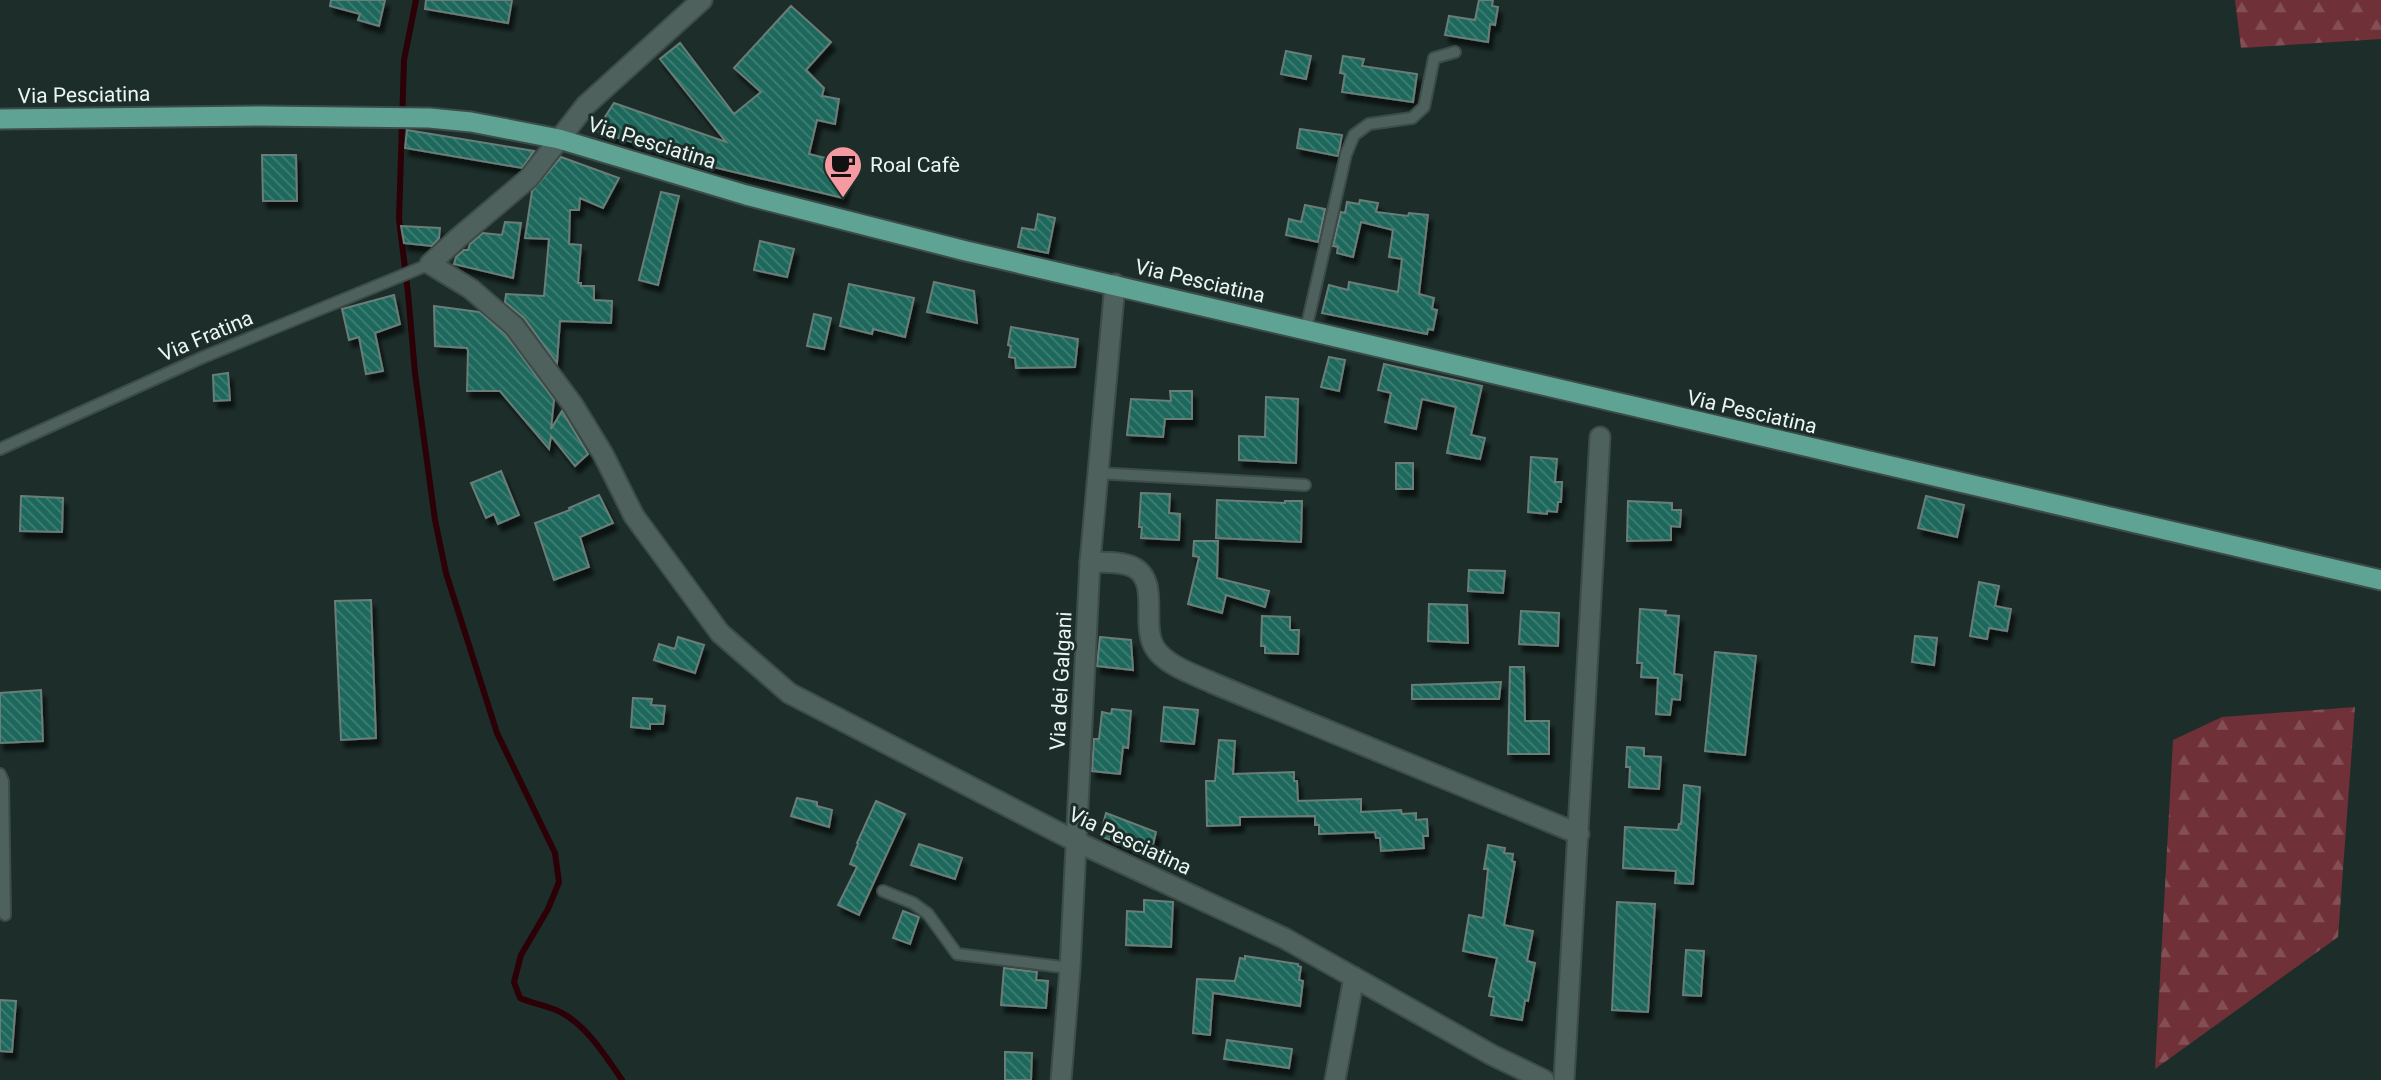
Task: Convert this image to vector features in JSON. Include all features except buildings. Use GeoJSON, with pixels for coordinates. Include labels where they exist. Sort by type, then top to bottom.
{"type":"FeatureCollection","features":[{"type":"Feature","properties":{"kind":"main road","name":"Via Pesciatina"},"geometry":{"type":"LineString","coordinates":[[0,119],[262,116],[413,118],[471,122],[559,139],[746,195],[966,251],[2381,580]]}},
{"type":"Feature","properties":{"kind":"street"},"geometry":{"type":"LineString","coordinates":[[423,267],[529,178],[586,105],[702,0]]}},
{"type":"Feature","properties":{"kind":"street"},"geometry":{"type":"LineString","coordinates":[[0,110],[21,119]]}},
{"type":"Feature","properties":{"kind":"street","name":"Via Pesciatina"},"geometry":{"type":"LineString","coordinates":[[423,267],[471,289],[514,326],[573,405],[603,454],[634,516],[720,634],[789,693],[1077,842],[1284,938],[1492,1055],[1544,1080]]}},
{"type":"Feature","properties":{"kind":"street","name":"Via dei Galgani"},"geometry":{"type":"LineString","coordinates":[[1061,1080],[1070,968],[1096,472],[1115,284]]}},
{"type":"Feature","properties":{"kind":"street"},"geometry":{"type":"LineString","coordinates":[[1564,1080],[1600,437]]}},
{"type":"Feature","properties":{"kind":"street"},"geometry":{"type":"LineString","coordinates":[[1090,562],[1134,568],[1145,578],[1149,632],[1155,648],[1166,659],[1215,684],[1579,834]]}},
{"type":"Feature","properties":{"kind":"street"},"geometry":{"type":"LineString","coordinates":[[1335,1080],[1353,977]]}},
{"type":"Feature","properties":{"kind":"lane"},"geometry":{"type":"LineString","coordinates":[[1306,329],[1346,154],[1354,135],[1369,124],[1412,118],[1424,107],[1434,58],[1455,52]]}},
{"type":"Feature","properties":{"kind":"lane","name":"Via Fratina"},"geometry":{"type":"LineString","coordinates":[[0,449],[201,358],[423,267]]}},
{"type":"Feature","properties":{"kind":"lane"},"geometry":{"type":"LineString","coordinates":[[1096,472],[1305,485]]}},
{"type":"Feature","properties":{"kind":"lane"},"geometry":{"type":"LineString","coordinates":[[0,775],[3,781],[5,915]]}},
{"type":"Feature","properties":{"kind":"lane"},"geometry":{"type":"LineString","coordinates":[[883,891],[914,903],[928,914],[957,954],[1070,968]]}},
{"type":"Feature","properties":{"kind":"green space"},"geometry":{"type":"Polygon","coordinates":[[[2235,0],[2381,0],[2381,39],[2241,48],[2235,0]]]}},
{"type":"Feature","properties":{"kind":"green space"},"geometry":{"type":"Polygon","coordinates":[[[2355,707],[2338,937],[2155,1069],[2173,740],[2222,717],[2355,707]]]}},
{"type":"Feature","properties":{"kind":"waterway"},"geometry":{"type":"LineString","coordinates":[[416,0],[404,60],[399,219],[415,373],[435,520],[446,573],[497,733],[555,853],[559,882],[548,909],[521,955],[514,982],[520,998],[557,1011],[580,1026],[596,1043],[622,1080]]}},
{"type":"Feature","properties":{"kind":"place","name":"Roal Cafè"},"geometry":{"type":"Point","coordinates":[843,199]}}]}
